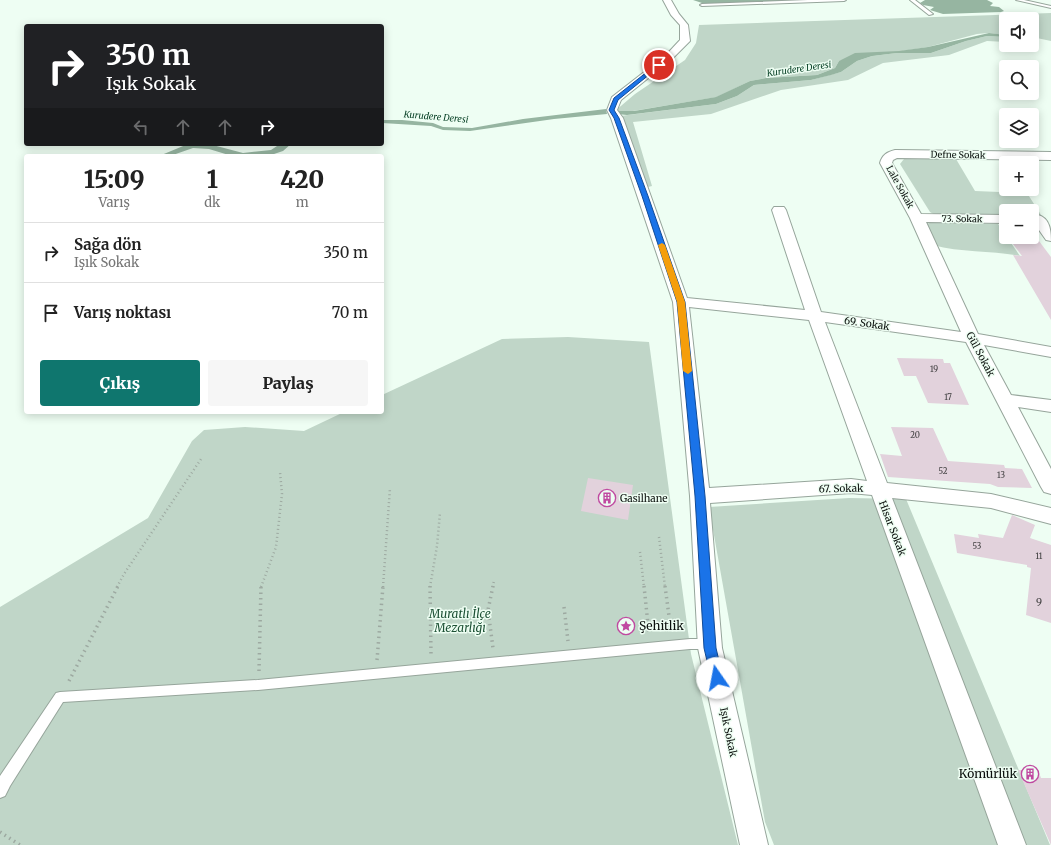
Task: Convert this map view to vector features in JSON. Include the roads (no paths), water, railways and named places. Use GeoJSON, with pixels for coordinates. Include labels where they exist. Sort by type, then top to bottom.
{"type":"FeatureCollection","features":[{"type":"Feature","properties":{"kind":"street","name":"Işık Sokak"},"geometry":{"type":"LineString","coordinates":[[667,0],[675,15],[684,25],[686,41],[669,57],[616,99],[614,114],[645,196],[681,302],[700,496],[710,644],[754,845]]}},
{"type":"Feature","properties":{"kind":"street","name":"Defne Sokak"},"geometry":{"type":"LineString","coordinates":[[890,156],[895,154],[1051,156]]}},
{"type":"Feature","properties":{"kind":"street","name":"Lale Sokak"},"geometry":{"type":"LineString","coordinates":[[890,156],[887,158],[886,163],[917,218]]}},
{"type":"Feature","properties":{"kind":"street","name":"Hisar Sokak"},"geometry":{"type":"LineString","coordinates":[[780,210],[815,316],[878,489],[1012,845]]}},
{"type":"Feature","properties":{"kind":"street","name":"73. Sokak"},"geometry":{"type":"LineString","coordinates":[[917,218],[999,219]]}},
{"type":"Feature","properties":{"kind":"street","name":"Gül Sokak"},"geometry":{"type":"LineString","coordinates":[[917,218],[972,338],[1051,487]]}},
{"type":"Feature","properties":{"kind":"street"},"geometry":{"type":"LineString","coordinates":[[1040,220],[1051,237]]}},
{"type":"Feature","properties":{"kind":"street","name":"69. Sokak"},"geometry":{"type":"LineString","coordinates":[[681,302],[815,316],[972,338],[1051,352]]}},
{"type":"Feature","properties":{"kind":"street"},"geometry":{"type":"LineString","coordinates":[[1006,400],[1051,406]]}},
{"type":"Feature","properties":{"kind":"street","name":"67. Sokak"},"geometry":{"type":"LineString","coordinates":[[700,496],[851,486],[992,501],[1051,516]]}},
{"type":"Feature","properties":{"kind":"lane"},"geometry":{"type":"LineString","coordinates":[[702,5],[844,0]]}},
{"type":"Feature","properties":{"kind":"lane"},"geometry":{"type":"LineString","coordinates":[[912,0],[931,14]]}},
{"type":"Feature","properties":{"kind":"lane"},"geometry":{"type":"LineString","coordinates":[[1018,0],[1051,7]]}},
{"type":"Feature","properties":{"kind":"lane"},"geometry":{"type":"LineString","coordinates":[[0,791],[4,781],[60,697],[258,685],[672,646],[710,644]]}},
{"type":"Feature","properties":{"kind":"place","name":"Gasilhane"},"geometry":{"type":"Point","coordinates":[607,498]}},
{"type":"Feature","properties":{"kind":"place","name":"Şehitlik"},"geometry":{"type":"Point","coordinates":[626,626]}},
{"type":"Feature","properties":{"kind":"place","name":"Kömürlük"},"geometry":{"type":"Point","coordinates":[1030,774]}},
{"type":"Feature","properties":{"kind":"water label","name":"Kurudere Deresi"},"geometry":{"type":"Point","coordinates":[799,69]}},
{"type":"Feature","properties":{"kind":"water label","name":"Kurudere Deresi"},"geometry":{"type":"Point","coordinates":[436,117]}},
{"type":"Feature","properties":{"kind":"park label","name":"Muratlı İlçe Mezarlığı"},"geometry":{"type":"Point","coordinates":[460,621]}}]}
